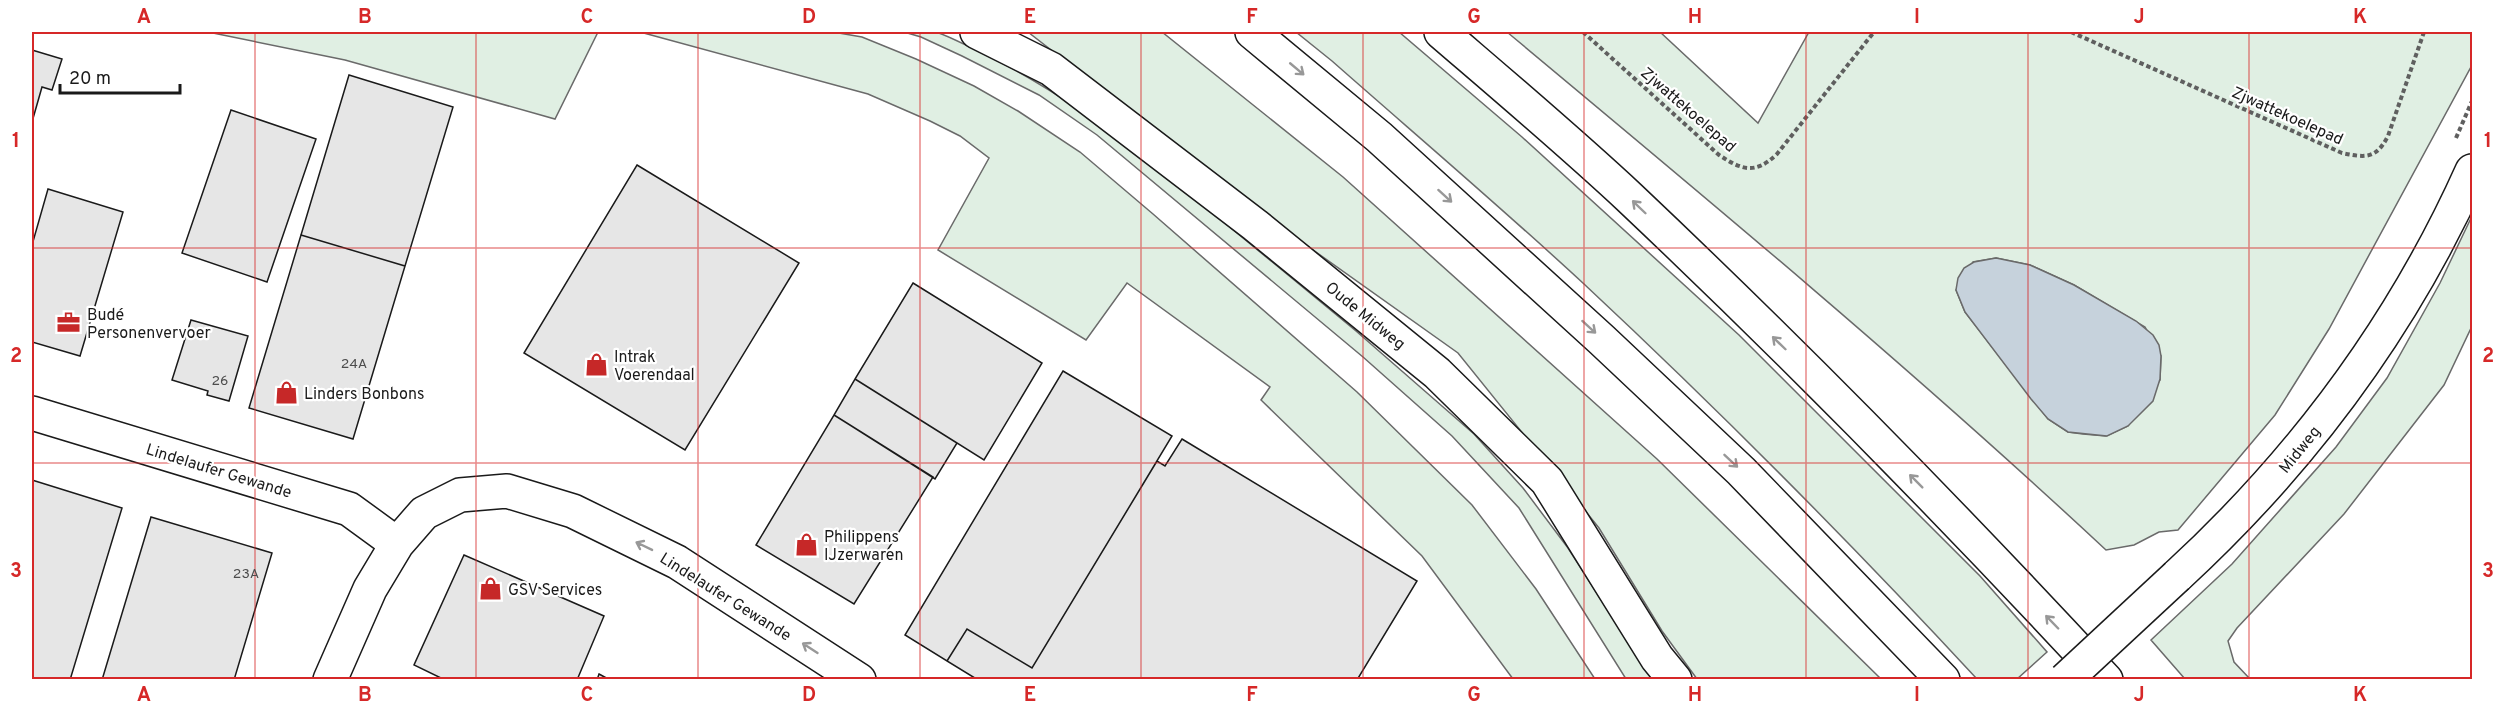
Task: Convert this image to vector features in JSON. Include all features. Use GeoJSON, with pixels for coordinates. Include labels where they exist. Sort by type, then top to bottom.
{"type":"FeatureCollection","features":[{"type":"Feature","properties":{"kind":"main road","name":"Oude Midweg"},"geometry":{"type":"LineString","coordinates":[[978,32],[1051,69],[1255,225],[1437,373],[1547,481],[1657,658],[1675,680]]}},
{"type":"Feature","properties":{"kind":"main road"},"geometry":{"type":"LineString","coordinates":[[1252,32],[1379,138],[1602,340],[1741,471],[1943,680]]}},
{"type":"Feature","properties":{"kind":"main road"},"geometry":{"type":"LineString","coordinates":[[1441,32],[1630,198],[1785,349],[1942,507],[2106,680]]}},
{"type":"Feature","properties":{"kind":"main road","name":"Midweg"},"geometry":{"type":"LineString","coordinates":[[2065,680],[2216,540],[2283,469],[2354,377],[2392,323],[2423,269],[2472,171]]}},
{"type":"Feature","properties":{"kind":"main road","name":"Lindelaufer Gewande"},"geometry":{"type":"LineString","coordinates":[[32,413],[349,509],[397,544]]}},
{"type":"Feature","properties":{"kind":"main road","name":"Lindelaufer Gewande"},"geometry":{"type":"LineString","coordinates":[[330,680],[370,589],[397,544],[424,513],[460,495],[507,491],[573,512],[677,562],[859,680]]}},
{"type":"Feature","properties":{"kind":"path","name":"Zjwattekoelepad"},"geometry":{"type":"LineString","coordinates":[[1583,32],[1719,155],[1749,169],[1768,162],[1777,154],[1874,32]]}},
{"type":"Feature","properties":{"kind":"path","name":"Zjwattekoelepad"},"geometry":{"type":"LineString","coordinates":[[2072,32],[2342,153],[2359,157],[2372,156],[2382,148],[2424,32]]}},
{"type":"Feature","properties":{"kind":"green space"},"geometry":{"type":"Polygon","coordinates":[[[929,31],[947,36],[1001,62],[1065,100],[1146,158],[1356,331],[1474,434],[1523,488],[1568,548],[1652,679],[1626,679],[1519,508],[1452,436],[1363,357],[1097,135],[1039,95],[962,56],[921,37],[904,32],[929,31]]]}},
{"type":"Feature","properties":{"kind":"green space"},"geometry":{"type":"Polygon","coordinates":[[[208,32],[598,32],[555,119],[345,60],[208,32]]]}},
{"type":"Feature","properties":{"kind":"green space"},"geometry":{"type":"Polygon","coordinates":[[[640,32],[833,32],[862,37],[974,86],[1018,111],[1080,152],[1357,392],[1472,505],[1536,589],[1595,679],[1513,679],[1422,556],[1261,400],[1270,387],[1127,283],[1086,340],[938,250],[989,158],[960,136],[868,94],[640,32]]]}},
{"type":"Feature","properties":{"kind":"green space"},"geometry":{"type":"Polygon","coordinates":[[[1028,32],[1162,32],[1343,177],[1657,459],[1881,679],[1697,679],[1662,631],[1599,528],[1458,353],[1261,213],[1028,32]]]}},
{"type":"Feature","properties":{"kind":"green space"},"geometry":{"type":"Polygon","coordinates":[[[1296,32],[1399,32],[1522,137],[1739,335],[1980,576],[2047,652],[2017,679],[1977,679],[1784,478],[1635,332],[1490,200],[1296,32]]]}},
{"type":"Feature","properties":{"kind":"green space"},"geometry":{"type":"Polygon","coordinates":[[[1507,32],[1660,32],[1758,123],[1809,32],[2472,32],[2472,65],[2329,329],[2275,415],[2178,530],[2159,532],[2134,545],[2106,550],[1885,352],[1507,32]],[[1996,258],[1973,262],[1956,290],[1965,312],[2048,419],[2068,432],[2083,434],[2106,436],[2128,426],[2160,380],[2161,356],[2145,327],[2074,285],[2030,265],[1996,258]]]}},
{"type":"Feature","properties":{"kind":"green space"},"geometry":{"type":"Polygon","coordinates":[[[2472,216],[2472,326],[2444,385],[2344,514],[2237,628],[2228,641],[2234,662],[2250,679],[2185,679],[2151,640],[2232,564],[2336,447],[2387,378],[2440,283],[2472,216]]]}},
{"type":"Feature","properties":{"kind":"shaded area"},"geometry":{"type":"Polygon","coordinates":[[[1996,258],[2030,265],[2074,285],[2136,321],[2153,335],[2159,345],[2161,356],[2160,379],[2153,401],[2128,426],[2107,436],[2068,432],[2048,419],[2031,399],[1965,312],[1956,290],[1958,278],[1964,268],[1974,262],[1996,258]]]}},
{"type":"Feature","properties":{"kind":"building"},"geometry":{"type":"Polygon","coordinates":[[[32,50],[62,59],[52,90],[42,87],[32,122],[32,50]]]}},
{"type":"Feature","properties":{"kind":"building"},"geometry":{"type":"Polygon","coordinates":[[[349,75],[453,107],[405,266],[301,235],[349,75]]]}},
{"type":"Feature","properties":{"kind":"building"},"geometry":{"type":"Polygon","coordinates":[[[231,110],[316,139],[267,282],[182,253],[231,110]]]}},
{"type":"Feature","properties":{"kind":"building"},"geometry":{"type":"Polygon","coordinates":[[[637,165],[799,263],[685,450],[524,353],[637,165]]]}},
{"type":"Feature","properties":{"kind":"building"},"geometry":{"type":"Polygon","coordinates":[[[48,189],[123,212],[80,356],[32,342],[32,245],[48,189]]]}},
{"type":"Feature","properties":{"kind":"building"},"geometry":{"type":"Polygon","coordinates":[[[301,235],[405,266],[353,439],[249,408],[301,235]]]}},
{"type":"Feature","properties":{"kind":"building"},"geometry":{"type":"Polygon","coordinates":[[[913,283],[1042,363],[984,460],[855,379],[913,283]]]}},
{"type":"Feature","properties":{"kind":"building"},"geometry":{"type":"Polygon","coordinates":[[[191,320],[248,336],[229,401],[207,395],[208,391],[172,380],[191,320]]]}},
{"type":"Feature","properties":{"kind":"building"},"geometry":{"type":"Polygon","coordinates":[[[1063,371],[1172,436],[1032,668],[967,629],[947,661],[905,635],[1063,371]]]}},
{"type":"Feature","properties":{"kind":"building"},"geometry":{"type":"Polygon","coordinates":[[[855,379],[957,443],[935,479],[834,415],[855,379]]]}},
{"type":"Feature","properties":{"kind":"building"},"geometry":{"type":"Polygon","coordinates":[[[834,415],[933,477],[854,604],[756,545],[834,415]]]}},
{"type":"Feature","properties":{"kind":"building"},"geometry":{"type":"Polygon","coordinates":[[[1182,439],[1417,581],[1357,680],[978,680],[947,661],[967,629],[1032,668],[1157,461],[1165,466],[1182,439]]]}},
{"type":"Feature","properties":{"kind":"building"},"geometry":{"type":"Polygon","coordinates":[[[32,480],[122,508],[70,680],[32,680],[32,480]]]}},
{"type":"Feature","properties":{"kind":"building"},"geometry":{"type":"Polygon","coordinates":[[[151,517],[272,553],[234,680],[102,680],[151,517]]]}},
{"type":"Feature","properties":{"kind":"building"},"geometry":{"type":"Polygon","coordinates":[[[464,555],[604,616],[577,680],[445,680],[414,665],[464,555]]]}},
{"type":"Feature","properties":{"kind":"building"},"geometry":{"type":"Polygon","coordinates":[[[599,674],[610,680],[597,680],[599,674]]]}},
{"type":"Feature","properties":{"kind":"place","name":"Budé Personenvervoer"},"geometry":{"type":"Point","coordinates":[69,323]}},
{"type":"Feature","properties":{"kind":"place","name":"Intrak Voerendaal"},"geometry":{"type":"Point","coordinates":[596,365]}},
{"type":"Feature","properties":{"kind":"place","name":"Linders Bonbons"},"geometry":{"type":"Point","coordinates":[286,393]}},
{"type":"Feature","properties":{"kind":"place","name":"Philippens IJzerwaren"},"geometry":{"type":"Point","coordinates":[806,545]}},
{"type":"Feature","properties":{"kind":"place","name":"GSV Services"},"geometry":{"type":"Point","coordinates":[490,589]}}]}
